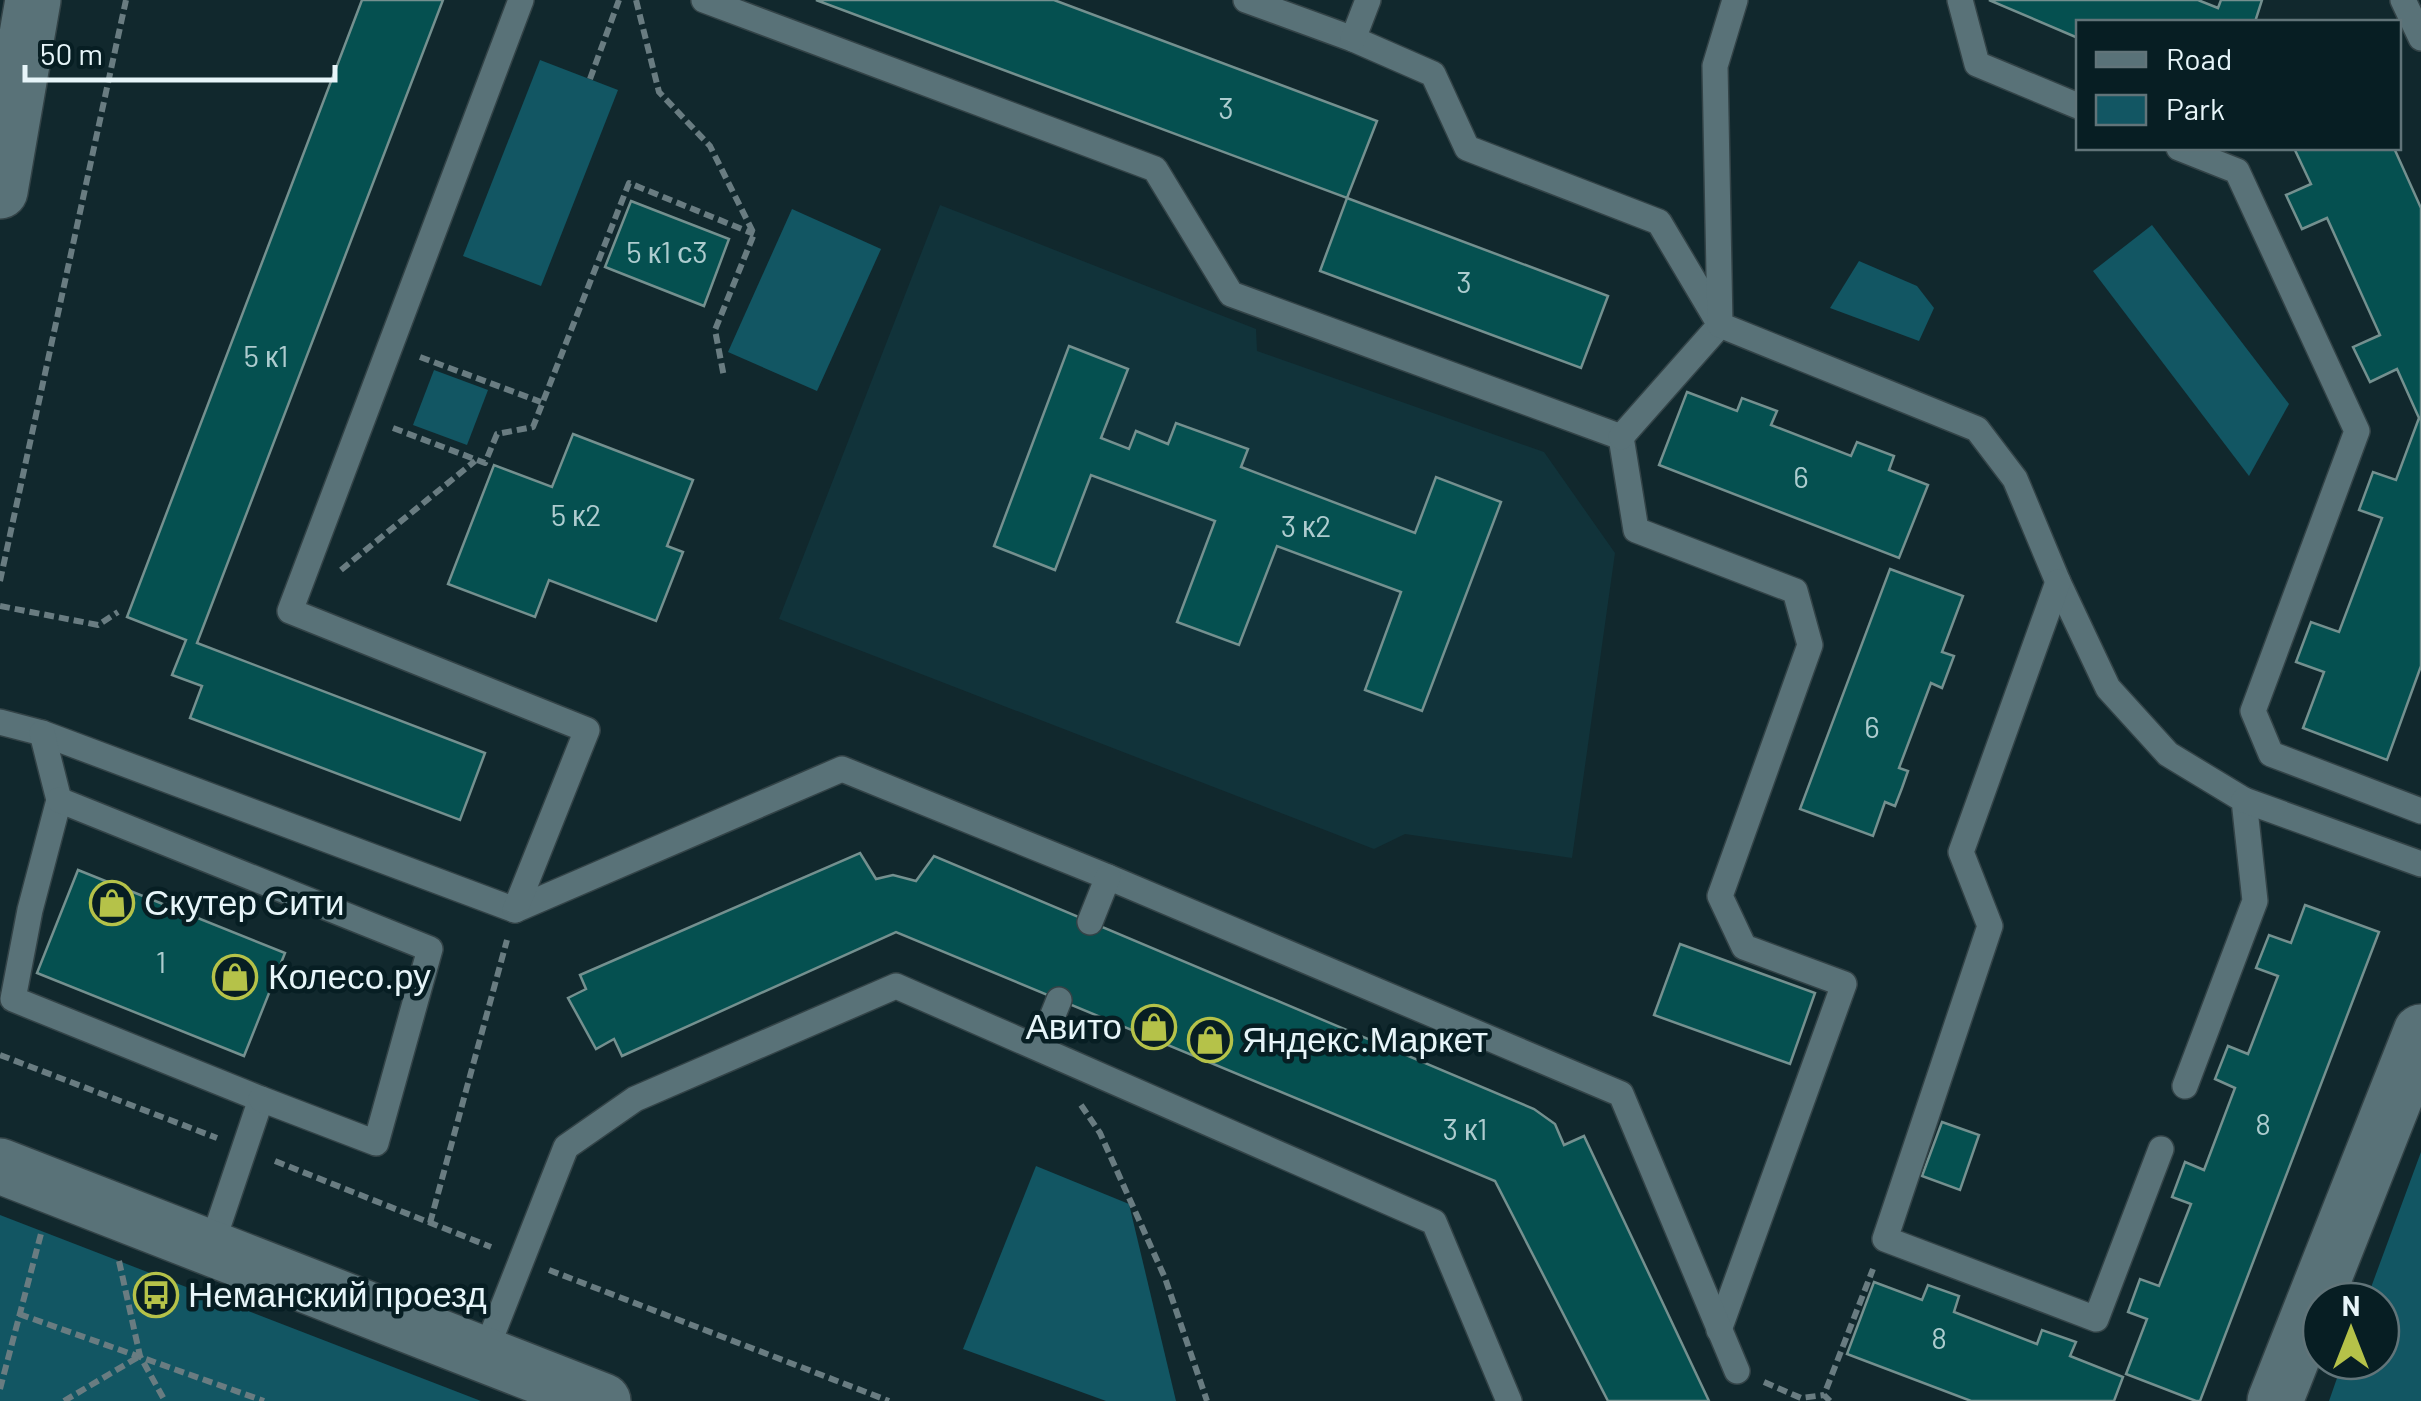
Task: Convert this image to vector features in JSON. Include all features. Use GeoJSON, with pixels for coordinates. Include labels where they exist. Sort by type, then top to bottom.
{"type":"FeatureCollection","features":[{"type":"Feature","properties":{"kind":"main road"},"geometry":{"type":"LineString","coordinates":[[0,191],[10,69],[33,0]]}},
{"type":"Feature","properties":{"kind":"main road"},"geometry":{"type":"LineString","coordinates":[[2275,1401],[2421,1032]]}},
{"type":"Feature","properties":{"kind":"main road"},"geometry":{"type":"LineString","coordinates":[[0,1166],[604,1401]]}},
{"type":"Feature","properties":{"kind":"lane"},"geometry":{"type":"LineString","coordinates":[[515,910],[588,730],[290,612],[521,0]]}},
{"type":"Feature","properties":{"kind":"lane"},"geometry":{"type":"LineString","coordinates":[[704,0],[1155,169],[1231,294],[1621,437]]}},
{"type":"Feature","properties":{"kind":"lane"},"geometry":{"type":"LineString","coordinates":[[1246,0],[1353,39],[1433,74],[1466,148],[1658,222],[1720,325],[1977,429],[2015,478],[2108,688],[2168,754],[2244,800],[2421,864]]}},
{"type":"Feature","properties":{"kind":"lane"},"geometry":{"type":"LineString","coordinates":[[1353,39],[1368,0]]}},
{"type":"Feature","properties":{"kind":"lane"},"geometry":{"type":"LineString","coordinates":[[1621,437],[1720,325],[1715,66],[1736,0]]}},
{"type":"Feature","properties":{"kind":"lane"},"geometry":{"type":"LineString","coordinates":[[1960,0],[1976,64],[2076,105]]}},
{"type":"Feature","properties":{"kind":"lane"},"geometry":{"type":"LineString","coordinates":[[2403,0],[2421,38]]}},
{"type":"Feature","properties":{"kind":"lane"},"geometry":{"type":"LineString","coordinates":[[2184,150],[2237,171],[2357,432],[2253,711],[2271,754],[2421,811]]}},
{"type":"Feature","properties":{"kind":"lane"},"geometry":{"type":"LineString","coordinates":[[1621,437],[1636,530],[1796,591],[1810,645],[1720,896],[1744,947],[1844,984],[1720,1330]]}},
{"type":"Feature","properties":{"kind":"lane"},"geometry":{"type":"LineString","coordinates":[[2058,582],[1960,852],[1990,926],[1884,1239],[2096,1319],[2161,1149]]}},
{"type":"Feature","properties":{"kind":"lane"},"geometry":{"type":"LineString","coordinates":[[0,722],[42,733],[515,910],[842,769],[1621,1094],[1720,1330],[1746,1375]]}},
{"type":"Feature","properties":{"kind":"lane"},"geometry":{"type":"LineString","coordinates":[[42,733],[60,800],[30,910],[13,999],[376,1143],[430,949],[60,800]]}},
{"type":"Feature","properties":{"kind":"lane"},"geometry":{"type":"LineString","coordinates":[[2185,1086],[2255,901],[2244,800]]}},
{"type":"Feature","properties":{"kind":"lane"},"geometry":{"type":"LineString","coordinates":[[1090,922],[1108,877]]}},
{"type":"Feature","properties":{"kind":"lane"},"geometry":{"type":"LineString","coordinates":[[484,1355],[566,1147],[636,1098],[896,986],[1434,1222],[1509,1401]]}},
{"type":"Feature","properties":{"kind":"lane"},"geometry":{"type":"LineString","coordinates":[[1040,1047],[1058,1000]]}},
{"type":"Feature","properties":{"kind":"lane"},"geometry":{"type":"LineString","coordinates":[[211,1247],[261,1098]]}},
{"type":"Feature","properties":{"kind":"path"},"geometry":{"type":"LineString","coordinates":[[0,581],[126,0]]}},
{"type":"Feature","properties":{"kind":"path"},"geometry":{"type":"LineString","coordinates":[[590,79],[618,0]]}},
{"type":"Feature","properties":{"kind":"path"},"geometry":{"type":"LineString","coordinates":[[636,0],[659,92],[710,146],[754,234],[715,330],[724,377]]}},
{"type":"Feature","properties":{"kind":"path"},"geometry":{"type":"LineString","coordinates":[[364,417],[485,463],[497,434],[532,427],[629,183],[754,234]]}},
{"type":"Feature","properties":{"kind":"path"},"geometry":{"type":"LineString","coordinates":[[390,346],[542,402]]}},
{"type":"Feature","properties":{"kind":"path"},"geometry":{"type":"LineString","coordinates":[[290,612],[476,460]]}},
{"type":"Feature","properties":{"kind":"path"},"geometry":{"type":"LineString","coordinates":[[0,606],[98,625],[118,612]]}},
{"type":"Feature","properties":{"kind":"path"},"geometry":{"type":"LineString","coordinates":[[430,1223],[515,910]]}},
{"type":"Feature","properties":{"kind":"path"},"geometry":{"type":"LineString","coordinates":[[1040,1047],[1100,1133],[1165,1278],[1206,1401]]}},
{"type":"Feature","properties":{"kind":"path"},"geometry":{"type":"LineString","coordinates":[[0,1055],[888,1401]]}},
{"type":"Feature","properties":{"kind":"path"},"geometry":{"type":"LineString","coordinates":[[0,1389],[43,1226],[29,1220]]}},
{"type":"Feature","properties":{"kind":"path"},"geometry":{"type":"LineString","coordinates":[[1746,1375],[1801,1398],[1827,1398],[1884,1239]]}},
{"type":"Feature","properties":{"kind":"path"},"geometry":{"type":"LineString","coordinates":[[117,1255],[140,1356],[165,1401]]}},
{"type":"Feature","properties":{"kind":"path"},"geometry":{"type":"LineString","coordinates":[[19,1314],[264,1401]]}},
{"type":"Feature","properties":{"kind":"path"},"geometry":{"type":"LineString","coordinates":[[64,1401],[140,1356]]}},
{"type":"Feature","properties":{"kind":"shaded area"},"geometry":{"type":"Polygon","coordinates":[[[940,205],[1256,329],[1257,351],[1544,452],[1615,553],[1572,858],[1405,834],[1374,849],[779,619],[940,205]]]}},
{"type":"Feature","properties":{"kind":"green space"},"geometry":{"type":"Polygon","coordinates":[[[540,60],[618,90],[541,286],[463,256],[540,60]]]}},
{"type":"Feature","properties":{"kind":"green space"},"geometry":{"type":"Polygon","coordinates":[[[792,209],[881,249],[817,391],[728,352],[792,209]]]}},
{"type":"Feature","properties":{"kind":"green space"},"geometry":{"type":"Polygon","coordinates":[[[2152,225],[2289,404],[2249,476],[2093,271],[2152,225]]]}},
{"type":"Feature","properties":{"kind":"green space"},"geometry":{"type":"Polygon","coordinates":[[[1859,261],[1917,286],[1934,308],[1919,341],[1830,308],[1859,261]]]}},
{"type":"Feature","properties":{"kind":"green space"},"geometry":{"type":"Polygon","coordinates":[[[434,370],[488,390],[467,445],[413,425],[434,370]]]}},
{"type":"Feature","properties":{"kind":"green space"},"geometry":{"type":"Polygon","coordinates":[[[2421,1152],[2421,1401],[2329,1401],[2336,1381],[2401,1381],[2401,1281],[2373,1281],[2421,1152]]]}},
{"type":"Feature","properties":{"kind":"green space"},"geometry":{"type":"Polygon","coordinates":[[[1036,1166],[1129,1204],[1176,1401],[1106,1401],[963,1349],[1036,1166]]]}},
{"type":"Feature","properties":{"kind":"green space"},"geometry":{"type":"Polygon","coordinates":[[[0,1215],[481,1401],[0,1401],[0,1215]]]}},
{"type":"Feature","properties":{"kind":"building"},"geometry":{"type":"Polygon","coordinates":[[[362,0],[443,0],[197,643],[485,753],[460,820],[190,718],[202,686],[172,675],[186,640],[127,617],[362,0]]]}},
{"type":"Feature","properties":{"kind":"building"},"geometry":{"type":"Polygon","coordinates":[[[816,0],[1054,0],[1377,121],[1347,198],[816,0]]]}},
{"type":"Feature","properties":{"kind":"building"},"geometry":{"type":"Polygon","coordinates":[[[1989,0],[2198,0],[2218,8],[2221,0],[2262,0],[2256,20],[2076,20],[2076,37],[1989,0]]]}},
{"type":"Feature","properties":{"kind":"building"},"geometry":{"type":"Polygon","coordinates":[[[2295,150],[2395,150],[2421,208],[2421,666],[2387,760],[2303,728],[2324,672],[2296,662],[2311,622],[2339,632],[2382,518],[2359,510],[2373,472],[2396,480],[2419,418],[2397,369],[2370,382],[2353,347],[2380,335],[2327,218],[2302,229],[2286,195],[2311,184],[2295,150]]]}},
{"type":"Feature","properties":{"kind":"building"},"geometry":{"type":"Polygon","coordinates":[[[1347,198],[1608,296],[1581,368],[1320,271],[1347,198]]]}},
{"type":"Feature","properties":{"kind":"building"},"geometry":{"type":"Polygon","coordinates":[[[631,201],[729,239],[704,306],[605,267],[631,201]]]}},
{"type":"Feature","properties":{"kind":"building"},"geometry":{"type":"Polygon","coordinates":[[[1069,346],[1128,369],[1101,438],[1129,449],[1136,431],[1168,444],[1176,423],[1248,449],[1241,467],[1415,533],[1436,477],[1501,502],[1422,711],[1365,690],[1401,592],[1277,546],[1239,645],[1177,622],[1215,521],[1091,475],[1055,570],[994,546],[1069,346]]]}},
{"type":"Feature","properties":{"kind":"building"},"geometry":{"type":"Polygon","coordinates":[[[1687,392],[1737,411],[1742,398],[1777,411],[1771,425],[1851,456],[1857,442],[1894,456],[1889,470],[1928,485],[1899,558],[1659,465],[1687,392]]]}},
{"type":"Feature","properties":{"kind":"building"},"geometry":{"type":"Polygon","coordinates":[[[573,434],[693,480],[667,546],[683,552],[656,621],[549,580],[535,617],[448,584],[494,465],[552,487],[573,434]]]}},
{"type":"Feature","properties":{"kind":"building"},"geometry":{"type":"Polygon","coordinates":[[[1890,569],[1963,596],[1942,652],[1954,656],[1942,688],[1931,683],[1899,768],[1908,771],[1902,788],[1895,806],[1885,802],[1873,836],[1800,809],[1890,569]]]}},
{"type":"Feature","properties":{"kind":"building"},"geometry":{"type":"Polygon","coordinates":[[[860,853],[876,879],[893,875],[916,881],[934,856],[1534,1109],[1555,1124],[1564,1145],[1584,1136],[1709,1401],[1608,1401],[1495,1181],[896,932],[622,1056],[614,1039],[596,1049],[568,998],[586,989],[580,975],[860,853]]]}},
{"type":"Feature","properties":{"kind":"building"},"geometry":{"type":"Polygon","coordinates":[[[78,870],[285,953],[244,1056],[37,973],[78,870]]]}},
{"type":"Feature","properties":{"kind":"building"},"geometry":{"type":"Polygon","coordinates":[[[2305,905],[2379,932],[2200,1401],[2196,1401],[2126,1374],[2147,1319],[2128,1312],[2140,1279],[2159,1286],[2191,1204],[2172,1197],[2185,1162],[2204,1170],[2235,1088],[2215,1079],[2228,1046],[2248,1054],[2278,976],[2256,968],[2269,935],[2291,943],[2305,905]]]}},
{"type":"Feature","properties":{"kind":"building"},"geometry":{"type":"Polygon","coordinates":[[[1680,944],[1815,993],[1790,1064],[1654,1015],[1680,944]]]}},
{"type":"Feature","properties":{"kind":"building"},"geometry":{"type":"Polygon","coordinates":[[[1942,1122],[1979,1135],[1960,1190],[1922,1176],[1942,1122]]]}},
{"type":"Feature","properties":{"kind":"building"},"geometry":{"type":"Polygon","coordinates":[[[1874,1282],[1922,1300],[1928,1285],[1959,1296],[1954,1312],[2037,1344],[2042,1330],[2076,1342],[2070,1356],[2123,1377],[2114,1401],[1971,1401],[1847,1354],[1874,1282]]]}},
{"type":"Feature","properties":{"kind":"place","name":"Скутер Сити"},"geometry":{"type":"Point","coordinates":[112,903]}},
{"type":"Feature","properties":{"kind":"place","name":"Колесо.ру"},"geometry":{"type":"Point","coordinates":[235,977]}},
{"type":"Feature","properties":{"kind":"place","name":"Авито"},"geometry":{"type":"Point","coordinates":[1154,1027]}},
{"type":"Feature","properties":{"kind":"place","name":"Яндекс.Маркет"},"geometry":{"type":"Point","coordinates":[1210,1040]}},
{"type":"Feature","properties":{"kind":"place","name":"Неманский проезд"},"geometry":{"type":"Point","coordinates":[156,1295]}}]}
